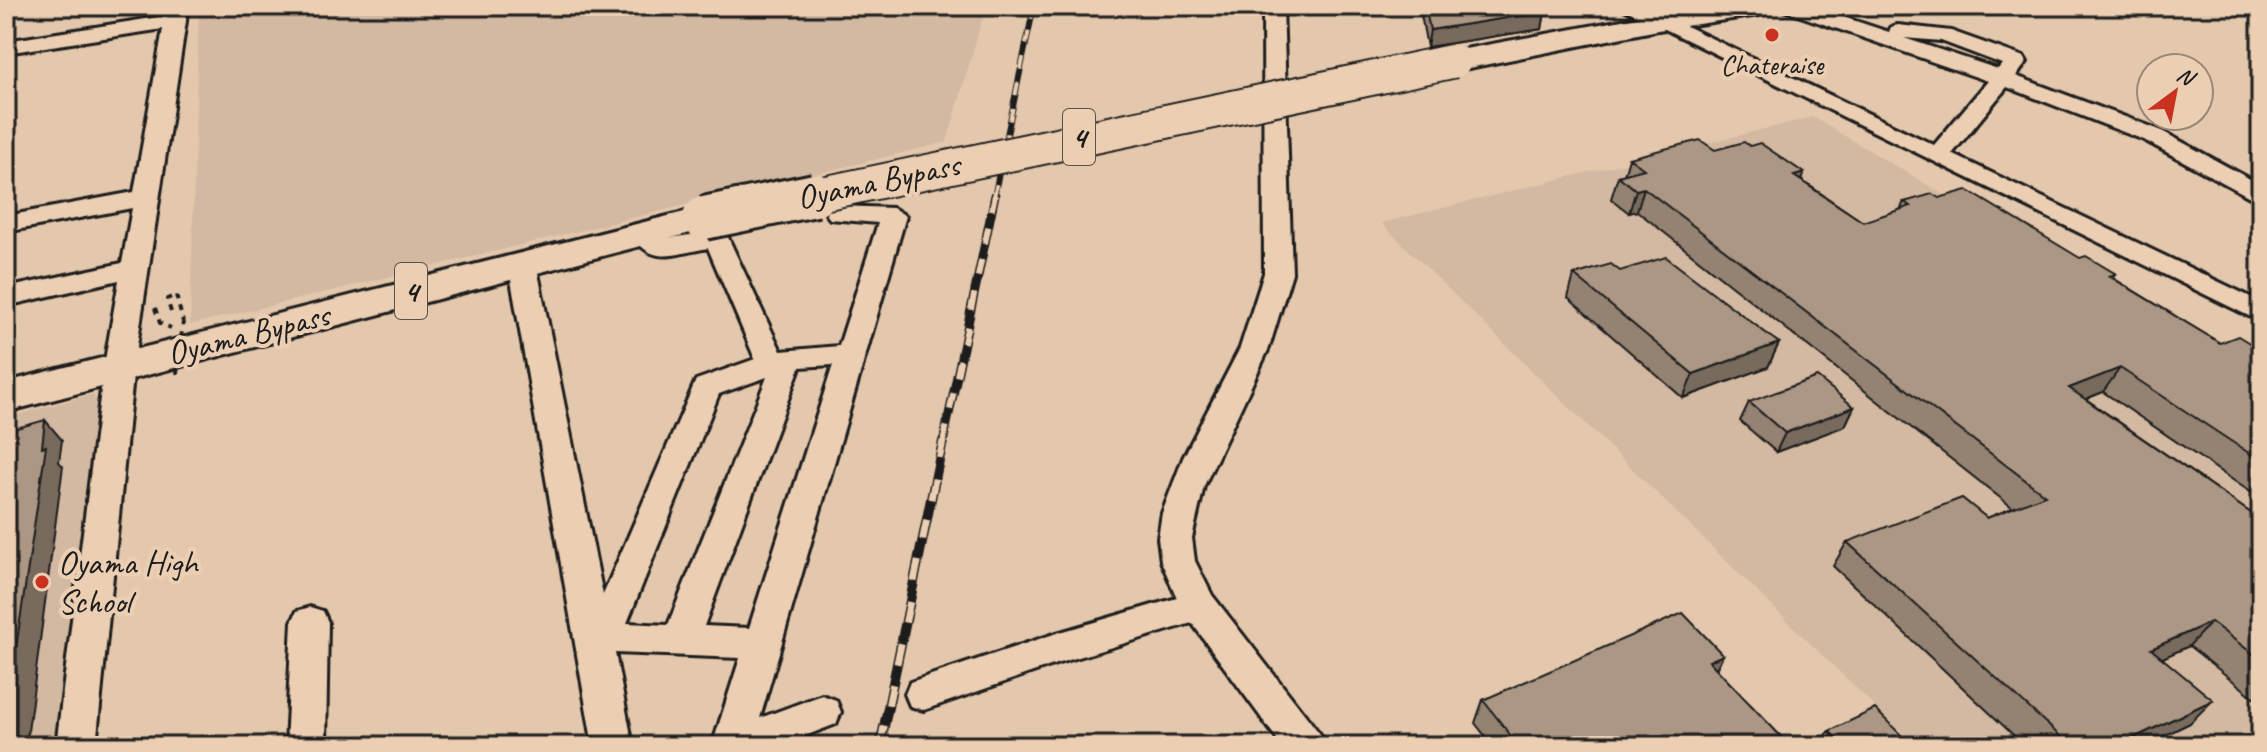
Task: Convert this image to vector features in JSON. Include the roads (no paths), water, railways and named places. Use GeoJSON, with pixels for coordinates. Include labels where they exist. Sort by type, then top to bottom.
{"type":"FeatureCollection","features":[{"type":"Feature","properties":{"kind":"highway","name":"Oyama Bypass"},"geometry":{"type":"LineString","coordinates":[[6,397],[704,218],[1454,61],[1658,21],[1759,6]]}},
{"type":"Feature","properties":{"kind":"street"},"geometry":{"type":"LineString","coordinates":[[1273,6],[1278,273],[1269,314],[1180,510],[1174,538],[1178,562],[1201,606],[1306,746]]}},
{"type":"Feature","properties":{"kind":"street"},"geometry":{"type":"LineString","coordinates":[[1628,6],[2261,313]]}},
{"type":"Feature","properties":{"kind":"street"},"geometry":{"type":"LineString","coordinates":[[1790,6],[2005,79],[2152,135],[2261,195]]}},
{"type":"Feature","properties":{"kind":"street"},"geometry":{"type":"LineString","coordinates":[[1831,6],[1851,19],[1893,31],[1944,35],[1994,51],[2016,62],[2005,79],[1937,156]]}},
{"type":"Feature","properties":{"kind":"street"},"geometry":{"type":"LineString","coordinates":[[6,47],[176,14],[149,197],[119,366],[76,746]]}},
{"type":"Feature","properties":{"kind":"street"},"geometry":{"type":"LineString","coordinates":[[6,224],[149,197]]}},
{"type":"Feature","properties":{"kind":"street"},"geometry":{"type":"LineString","coordinates":[[733,746],[893,216],[839,214]]}},
{"type":"Feature","properties":{"kind":"street"},"geometry":{"type":"LineString","coordinates":[[643,233],[656,248],[717,239],[780,361],[680,640]]}},
{"type":"Feature","properties":{"kind":"street"},"geometry":{"type":"LineString","coordinates":[[522,263],[600,645],[613,746]]}},
{"type":"Feature","properties":{"kind":"street"},"geometry":{"type":"LineString","coordinates":[[6,297],[136,268]]}},
{"type":"Feature","properties":{"kind":"street"},"geometry":{"type":"LineString","coordinates":[[600,645],[707,387],[780,361],[849,355]]}},
{"type":"Feature","properties":{"kind":"street"},"geometry":{"type":"LineString","coordinates":[[924,694],[1057,648],[1201,606]]}},
{"type":"Feature","properties":{"kind":"street"},"geometry":{"type":"LineString","coordinates":[[306,746],[310,622]]}},
{"type":"Feature","properties":{"kind":"street"},"geometry":{"type":"LineString","coordinates":[[600,645],[680,640],[764,644]]}},
{"type":"Feature","properties":{"kind":"street"},"geometry":{"type":"LineString","coordinates":[[733,746],[822,712]]}},
{"type":"Feature","properties":{"kind":"railway"},"geometry":{"type":"LineString","coordinates":[[994,197],[1034,6]]}},
{"type":"Feature","properties":{"kind":"railway"},"geometry":{"type":"LineString","coordinates":[[943,443],[995,195]]}},
{"type":"Feature","properties":{"kind":"railway"},"geometry":{"type":"LineString","coordinates":[[880,746],[943,441]]}},
{"type":"Feature","properties":{"kind":"place","name":"Chateraise"},"geometry":{"type":"Point","coordinates":[1772,35]}},
{"type":"Feature","properties":{"kind":"place","name":"Oyama High School"},"geometry":{"type":"Point","coordinates":[42,582]}}]}
